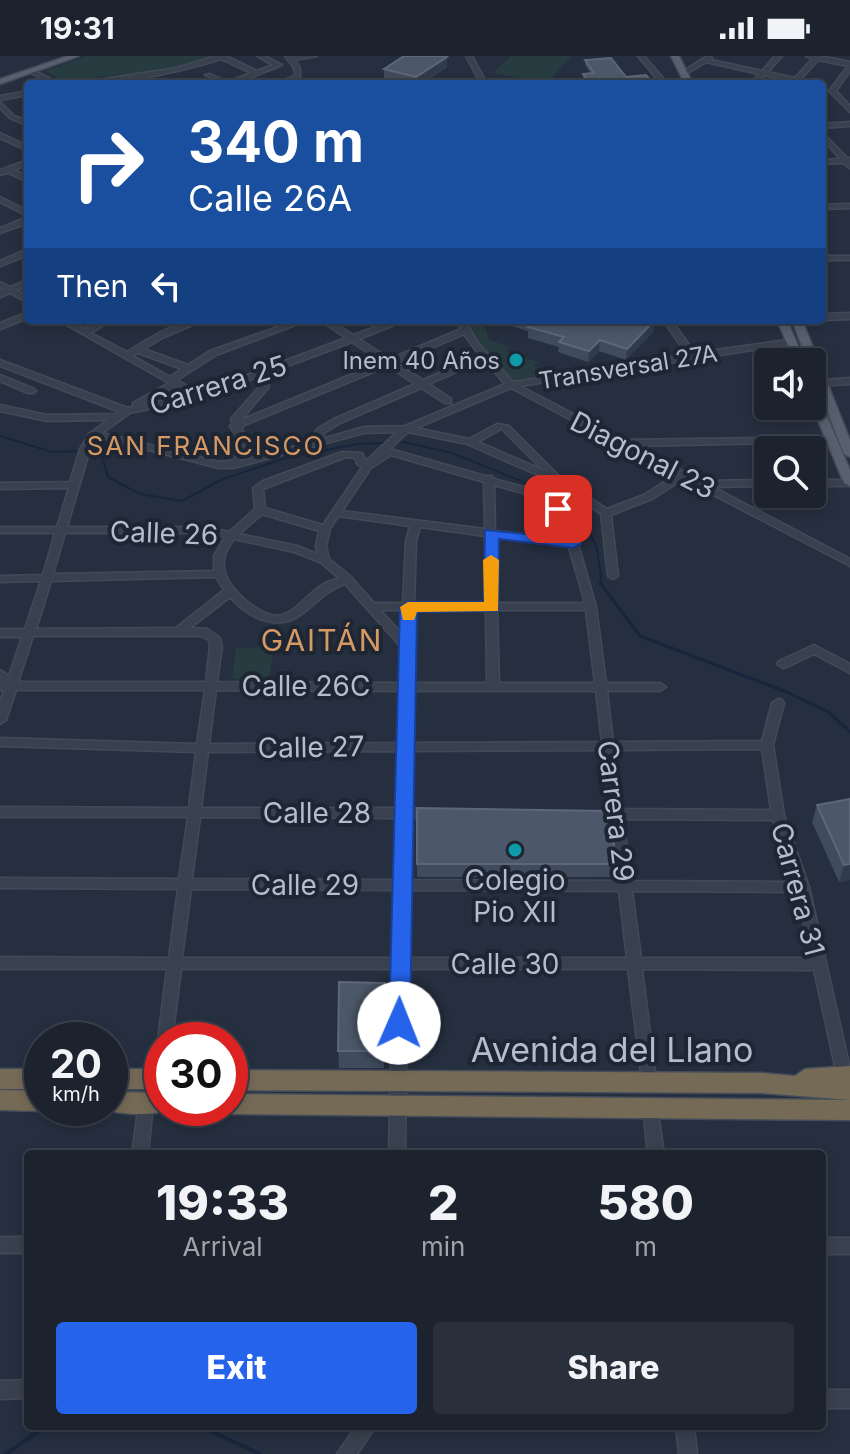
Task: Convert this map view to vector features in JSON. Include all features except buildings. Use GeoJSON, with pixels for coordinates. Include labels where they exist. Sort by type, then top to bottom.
{"type":"FeatureCollection","features":[{"type":"Feature","properties":{"kind":"highway"},"geometry":{"type":"LineString","coordinates":[[0,1079],[24,1079]]}},
{"type":"Feature","properties":{"kind":"highway","name":"Avenida del Llano"},"geometry":{"type":"LineString","coordinates":[[248,1080],[762,1083],[848,1080]]}},
{"type":"Feature","properties":{"kind":"highway"},"geometry":{"type":"LineString","coordinates":[[0,1100],[24,1101]]}},
{"type":"Feature","properties":{"kind":"highway","name":"Avenida del Llano"},"geometry":{"type":"LineString","coordinates":[[248,1104],[850,1110]]}},
{"type":"Feature","properties":{"kind":"main road"},"geometry":{"type":"LineString","coordinates":[[0,79],[60,56]]}},
{"type":"Feature","properties":{"kind":"main road"},"geometry":{"type":"LineString","coordinates":[[0,79],[75,56]]}},
{"type":"Feature","properties":{"kind":"main road"},"geometry":{"type":"LineString","coordinates":[[666,56],[677,80]]}},
{"type":"Feature","properties":{"kind":"main road"},"geometry":{"type":"LineString","coordinates":[[675,56],[687,80]]}},
{"type":"Feature","properties":{"kind":"main road"},"geometry":{"type":"LineString","coordinates":[[784,324],[794,348]]}},
{"type":"Feature","properties":{"kind":"main road"},"geometry":{"type":"LineString","coordinates":[[799,324],[808,348]]}},
{"type":"Feature","properties":{"kind":"main road"},"geometry":{"type":"LineString","coordinates":[[826,395],[850,454]]}},
{"type":"Feature","properties":{"kind":"main road"},"geometry":{"type":"LineString","coordinates":[[823,420],[850,483]]}},
{"type":"Feature","properties":{"kind":"street"},"geometry":{"type":"LineString","coordinates":[[98,80],[169,71],[222,56],[256,73]]}},
{"type":"Feature","properties":{"kind":"street"},"geometry":{"type":"LineString","coordinates":[[238,80],[279,65],[260,56]]}},
{"type":"Feature","properties":{"kind":"street"},"geometry":{"type":"LineString","coordinates":[[289,80],[298,72],[290,58],[314,56]]}},
{"type":"Feature","properties":{"kind":"street"},"geometry":{"type":"LineString","coordinates":[[469,56],[482,80]]}},
{"type":"Feature","properties":{"kind":"street"},"geometry":{"type":"LineString","coordinates":[[641,56],[662,80]]}},
{"type":"Feature","properties":{"kind":"street"},"geometry":{"type":"LineString","coordinates":[[684,73],[712,56]]}},
{"type":"Feature","properties":{"kind":"street"},"geometry":{"type":"LineString","coordinates":[[755,80],[779,56]]}},
{"type":"Feature","properties":{"kind":"street"},"geometry":{"type":"LineString","coordinates":[[796,80],[813,57],[850,66],[836,90]]}},
{"type":"Feature","properties":{"kind":"street"},"geometry":{"type":"LineString","coordinates":[[234,62],[242,59]]}},
{"type":"Feature","properties":{"kind":"street"},"geometry":{"type":"LineString","coordinates":[[704,60],[788,80]]}},
{"type":"Feature","properties":{"kind":"street"},"geometry":{"type":"LineString","coordinates":[[268,69],[282,80]]}},
{"type":"Feature","properties":{"kind":"street"},"geometry":{"type":"LineString","coordinates":[[31,71],[49,80]]}},
{"type":"Feature","properties":{"kind":"street"},"geometry":{"type":"LineString","coordinates":[[208,75],[219,80]]}},
{"type":"Feature","properties":{"kind":"street"},"geometry":{"type":"LineString","coordinates":[[110,78],[114,80]]}},
{"type":"Feature","properties":{"kind":"street"},"geometry":{"type":"LineString","coordinates":[[826,86],[836,90],[850,110]]}},
{"type":"Feature","properties":{"kind":"street"},"geometry":{"type":"LineString","coordinates":[[826,91],[836,90]]}},
{"type":"Feature","properties":{"kind":"street"},"geometry":{"type":"LineString","coordinates":[[24,94],[0,101],[12,117],[24,122]]}},
{"type":"Feature","properties":{"kind":"street"},"geometry":{"type":"LineString","coordinates":[[826,126],[850,124]]}},
{"type":"Feature","properties":{"kind":"street"},"geometry":{"type":"LineString","coordinates":[[0,135],[24,147]]}},
{"type":"Feature","properties":{"kind":"street"},"geometry":{"type":"LineString","coordinates":[[826,138],[848,162]]}},
{"type":"Feature","properties":{"kind":"street"},"geometry":{"type":"LineString","coordinates":[[826,162],[848,162]]}},
{"type":"Feature","properties":{"kind":"street"},"geometry":{"type":"LineString","coordinates":[[4,171],[24,164]]}},
{"type":"Feature","properties":{"kind":"street"},"geometry":{"type":"LineString","coordinates":[[4,171],[24,178]]}},
{"type":"Feature","properties":{"kind":"street"},"geometry":{"type":"LineString","coordinates":[[0,199],[24,214]]}},
{"type":"Feature","properties":{"kind":"street"},"geometry":{"type":"LineString","coordinates":[[826,204],[850,206]]}},
{"type":"Feature","properties":{"kind":"street"},"geometry":{"type":"LineString","coordinates":[[0,231],[24,219]]}},
{"type":"Feature","properties":{"kind":"street"},"geometry":{"type":"LineString","coordinates":[[0,264],[24,254]]}},
{"type":"Feature","properties":{"kind":"street"},"geometry":{"type":"LineString","coordinates":[[826,258],[850,258]]}},
{"type":"Feature","properties":{"kind":"street"},"geometry":{"type":"LineString","coordinates":[[0,284],[24,298]]}},
{"type":"Feature","properties":{"kind":"street"},"geometry":{"type":"LineString","coordinates":[[0,294],[24,284]]}},
{"type":"Feature","properties":{"kind":"street"},"geometry":{"type":"LineString","coordinates":[[826,317],[850,316]]}},
{"type":"Feature","properties":{"kind":"street"},"geometry":{"type":"LineString","coordinates":[[0,326],[24,317]]}},
{"type":"Feature","properties":{"kind":"street"},"geometry":{"type":"LineString","coordinates":[[70,324],[198,396]]}},
{"type":"Feature","properties":{"kind":"street"},"geometry":{"type":"LineString","coordinates":[[86,332],[100,324]]}},
{"type":"Feature","properties":{"kind":"street"},"geometry":{"type":"LineString","coordinates":[[127,356],[170,330],[188,324]]}},
{"type":"Feature","properties":{"kind":"street"},"geometry":{"type":"LineString","coordinates":[[0,408],[47,418],[122,414],[213,353],[294,324]]}},
{"type":"Feature","properties":{"kind":"street"},"geometry":{"type":"LineString","coordinates":[[330,324],[448,401]]}},
{"type":"Feature","properties":{"kind":"street","name":"Carrera 25"},"geometry":{"type":"LineString","coordinates":[[0,720],[6,686],[47,578],[81,460],[94,434],[122,414],[198,396],[262,375],[393,324]]}},
{"type":"Feature","properties":{"kind":"street","name":"Diagonal 23"},"geometry":{"type":"LineString","coordinates":[[462,324],[484,357],[511,385],[850,563]]}},
{"type":"Feature","properties":{"kind":"street"},"geometry":{"type":"LineString","coordinates":[[670,324],[693,357]]}},
{"type":"Feature","properties":{"kind":"street"},"geometry":{"type":"LineString","coordinates":[[235,426],[465,331]]}},
{"type":"Feature","properties":{"kind":"street","name":"Transversal 27A"},"geometry":{"type":"LineString","coordinates":[[402,432],[511,385],[791,341]]}},
{"type":"Feature","properties":{"kind":"street"},"geometry":{"type":"LineString","coordinates":[[137,350],[187,368]]}},
{"type":"Feature","properties":{"kind":"street"},"geometry":{"type":"LineString","coordinates":[[316,442],[320,431],[337,421],[484,357]]}},
{"type":"Feature","properties":{"kind":"street"},"geometry":{"type":"LineString","coordinates":[[0,363],[122,414]]}},
{"type":"Feature","properties":{"kind":"street"},"geometry":{"type":"LineString","coordinates":[[2,379],[21,371]]}},
{"type":"Feature","properties":{"kind":"street"},"geometry":{"type":"LineString","coordinates":[[233,465],[241,447],[235,426],[239,413],[264,387],[262,375]]}},
{"type":"Feature","properties":{"kind":"street"},"geometry":{"type":"LineString","coordinates":[[2,379],[31,391]]}},
{"type":"Feature","properties":{"kind":"street"},"geometry":{"type":"LineString","coordinates":[[826,383],[850,381]]}},
{"type":"Feature","properties":{"kind":"street"},"geometry":{"type":"LineString","coordinates":[[337,421],[364,430],[470,442],[559,481],[606,513],[613,576]]}},
{"type":"Feature","properties":{"kind":"street"},"geometry":{"type":"LineString","coordinates":[[470,442],[500,426],[506,428],[559,481]]}},
{"type":"Feature","properties":{"kind":"street"},"geometry":{"type":"LineString","coordinates":[[94,434],[210,464],[233,465],[364,430]]}},
{"type":"Feature","properties":{"kind":"street"},"geometry":{"type":"LineString","coordinates":[[402,432],[367,466],[325,529],[321,546],[324,560],[347,579],[408,648]]}},
{"type":"Feature","properties":{"kind":"street"},"geometry":{"type":"LineString","coordinates":[[620,443],[830,439]]}},
{"type":"Feature","properties":{"kind":"street"},"geometry":{"type":"LineString","coordinates":[[367,466],[386,452],[489,478],[493,687]]}},
{"type":"Feature","properties":{"kind":"street"},"geometry":{"type":"LineString","coordinates":[[260,510],[258,488],[345,454],[356,453],[362,465],[367,466]]}},
{"type":"Feature","properties":{"kind":"street"},"geometry":{"type":"LineString","coordinates":[[606,513],[648,497],[681,476]]}},
{"type":"Feature","properties":{"kind":"street","name":"Carrera 29"},"geometry":{"type":"LineString","coordinates":[[489,478],[543,499],[568,516],[576,532],[573,544],[591,607],[649,1081]]}},
{"type":"Feature","properties":{"kind":"street"},"geometry":{"type":"LineString","coordinates":[[698,484],[754,483]]}},
{"type":"Feature","properties":{"kind":"street"},"geometry":{"type":"LineString","coordinates":[[826,483],[850,483]]}},
{"type":"Feature","properties":{"kind":"street"},"geometry":{"type":"LineString","coordinates":[[0,486],[73,485]]}},
{"type":"Feature","properties":{"kind":"street"},"geometry":{"type":"LineString","coordinates":[[260,510],[325,529]]}},
{"type":"Feature","properties":{"kind":"street"},"geometry":{"type":"LineString","coordinates":[[260,510],[231,535],[218,558],[219,574],[254,615],[264,620],[280,620],[295,615],[326,587],[347,579]]}},
{"type":"Feature","properties":{"kind":"street"},"geometry":{"type":"LineString","coordinates":[[336,513],[573,544]]}},
{"type":"Feature","properties":{"kind":"street"},"geometry":{"type":"LineString","coordinates":[[397,1150],[405,687],[411,541],[416,523]]}},
{"type":"Feature","properties":{"kind":"street","name":"Calle 26"},"geometry":{"type":"LineString","coordinates":[[0,530],[190,529],[297,549],[324,560]]}},
{"type":"Feature","properties":{"kind":"street"},"geometry":{"type":"LineString","coordinates":[[0,579],[219,574]]}},
{"type":"Feature","properties":{"kind":"street"},"geometry":{"type":"LineString","coordinates":[[179,632],[231,590]]}},
{"type":"Feature","properties":{"kind":"street"},"geometry":{"type":"LineString","coordinates":[[371,606],[591,607]]}},
{"type":"Feature","properties":{"kind":"street"},"geometry":{"type":"LineString","coordinates":[[0,633],[203,632],[214,638],[216,646],[167,1022]]}},
{"type":"Feature","properties":{"kind":"street"},"geometry":{"type":"LineString","coordinates":[[783,664],[808,649],[814,649],[850,669]]}},
{"type":"Feature","properties":{"kind":"street"},"geometry":{"type":"LineString","coordinates":[[0,674],[6,686]]}},
{"type":"Feature","properties":{"kind":"street","name":"Calle 26C"},"geometry":{"type":"LineString","coordinates":[[6,686],[660,687]]}},
{"type":"Feature","properties":{"kind":"street","name":"Carrera 31"},"geometry":{"type":"LineString","coordinates":[[778,703],[767,745],[778,815],[802,887],[848,1080]]}},
{"type":"Feature","properties":{"kind":"street","name":"Calle 27"},"geometry":{"type":"LineString","coordinates":[[0,742],[202,748],[767,745]]}},
{"type":"Feature","properties":{"kind":"street","name":"Calle 28"},"geometry":{"type":"LineString","coordinates":[[0,812],[448,813]]}},
{"type":"Feature","properties":{"kind":"street"},"geometry":{"type":"LineString","coordinates":[[601,814],[778,815]]}},
{"type":"Feature","properties":{"kind":"street","name":"Calle 29"},"geometry":{"type":"LineString","coordinates":[[0,883],[802,887]]}},
{"type":"Feature","properties":{"kind":"street","name":"Calle 30"},"geometry":{"type":"LineString","coordinates":[[0,963],[818,964]]}},
{"type":"Feature","properties":{"kind":"street"},"geometry":{"type":"LineString","coordinates":[[650,1107],[655,1150]]}},
{"type":"Feature","properties":{"kind":"street"},"geometry":{"type":"LineString","coordinates":[[141,1150],[148,1126]]}},
{"type":"Feature","properties":{"kind":"street"},"geometry":{"type":"LineString","coordinates":[[0,1245],[24,1245]]}},
{"type":"Feature","properties":{"kind":"street"},"geometry":{"type":"LineString","coordinates":[[826,1246],[850,1246]]}},
{"type":"Feature","properties":{"kind":"street"},"geometry":{"type":"LineString","coordinates":[[0,1390],[24,1389]]}},
{"type":"Feature","properties":{"kind":"street"},"geometry":{"type":"LineString","coordinates":[[826,1399],[850,1399]]}},
{"type":"Feature","properties":{"kind":"street"},"geometry":{"type":"LineString","coordinates":[[346,1454],[364,1430]]}},
{"type":"Feature","properties":{"kind":"street"},"geometry":{"type":"LineString","coordinates":[[685,1430],[688,1454]]}},
{"type":"Feature","properties":{"kind":"green space"},"geometry":{"type":"Polygon","coordinates":[[[88,56],[218,56],[176,69],[85,80],[61,80],[45,71],[88,56]]]}},
{"type":"Feature","properties":{"kind":"green space"},"geometry":{"type":"Polygon","coordinates":[[[511,56],[572,56],[550,80],[493,73],[511,56]]]}},
{"type":"Feature","properties":{"kind":"green space"},"geometry":{"type":"Polygon","coordinates":[[[466,324],[484,324],[489,340],[510,347],[506,351],[538,362],[534,366],[558,374],[516,382],[485,354],[466,324]]]}},
{"type":"Feature","properties":{"kind":"green space"},"geometry":{"type":"Polygon","coordinates":[[[274,647],[269,678],[232,679],[236,648],[274,647]]]}},
{"type":"Feature","properties":{"kind":"waterway"},"geometry":{"type":"LineString","coordinates":[[0,436],[52,452],[80,451]]}},
{"type":"Feature","properties":{"kind":"waterway"},"geometry":{"type":"LineString","coordinates":[[88,453],[102,457],[108,477],[140,494],[182,501],[223,479],[289,457],[358,444],[404,442],[452,453],[558,496],[579,512],[597,548],[602,585]]}},
{"type":"Feature","properties":{"kind":"waterway"},"geometry":{"type":"LineString","coordinates":[[600,583],[640,636],[784,691],[829,712],[850,732]]}},
{"type":"Feature","properties":{"kind":"waterway"},"geometry":{"type":"LineString","coordinates":[[6,1454],[40,1430]]}},
{"type":"Feature","properties":{"kind":"waterway"},"geometry":{"type":"LineString","coordinates":[[209,1430],[260,1454]]}},
{"type":"Feature","properties":{"kind":"slow traffic"},"geometry":{"type":"LineString","coordinates":[[408,616],[408,607],[492,607],[491,560]]}},
{"type":"Feature","properties":{"kind":"place","name":"Inem 40 Años"},"geometry":{"type":"Point","coordinates":[516,360]}},
{"type":"Feature","properties":{"kind":"place","name":"Colegio Pio XII"},"geometry":{"type":"Point","coordinates":[515,850]}},
{"type":"Feature","properties":{"kind":"district","name":"SAN FRANCISCO"},"geometry":{"type":"Point","coordinates":[206,445]}},
{"type":"Feature","properties":{"kind":"district","name":"GAITÁN"},"geometry":{"type":"Point","coordinates":[322,640]}},
{"type":"Feature","properties":{"kind":"route"},"geometry":{"type":"LineString","coordinates":[[399,1023],[408,607],[492,607],[491,533],[573,544],[574,526],[568,516],[558,509]]}}]}
